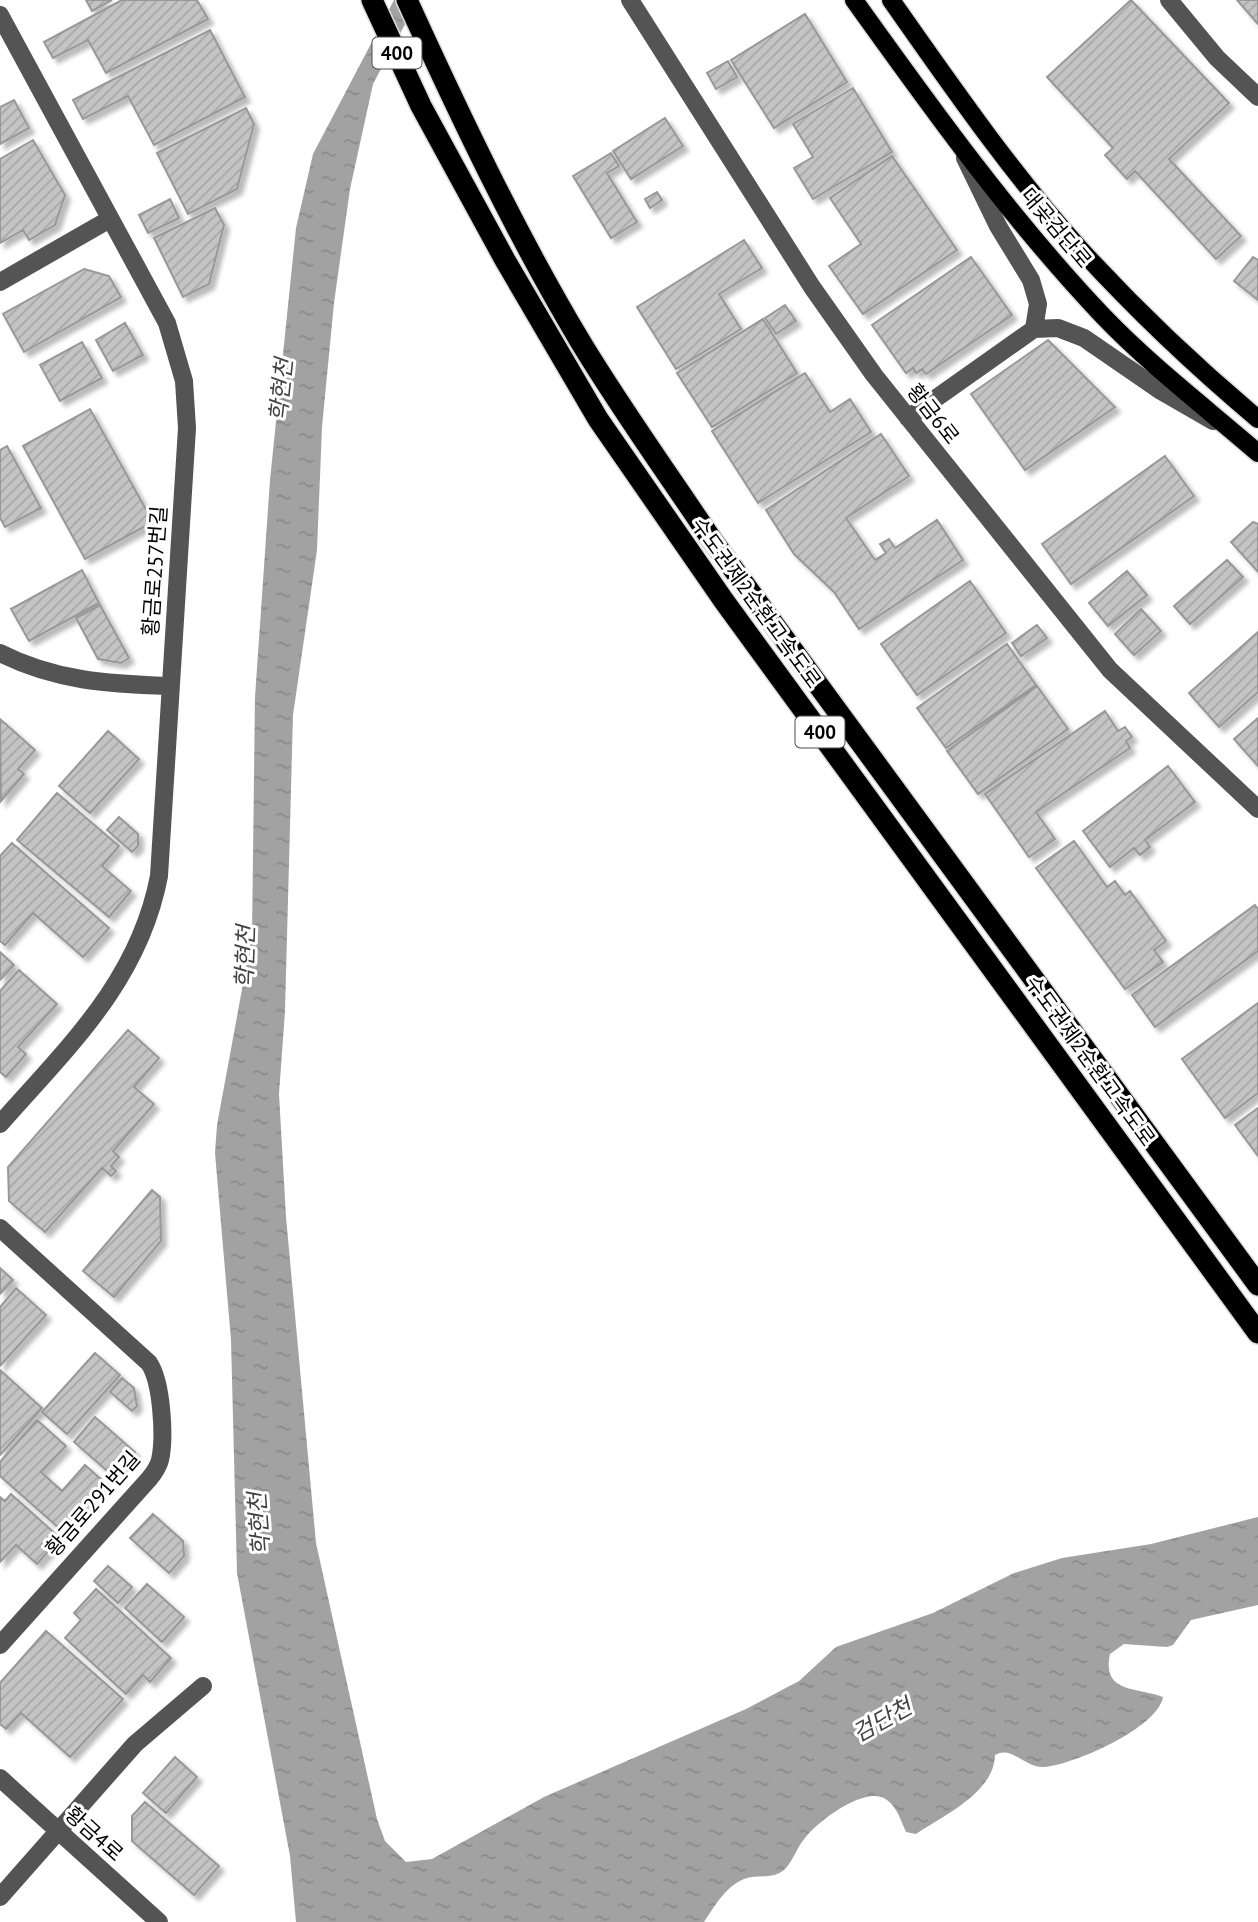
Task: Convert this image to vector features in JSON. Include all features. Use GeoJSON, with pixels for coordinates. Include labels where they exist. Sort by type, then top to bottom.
{"type":"FeatureCollection","features":[{"type":"Feature","properties":{"kind":"highway","name":"수도권제2순환고속도로"},"geometry":{"type":"LineString","coordinates":[[372,0],[421,106],[553,344],[656,506],[1258,1333]]}},
{"type":"Feature","properties":{"kind":"highway","name":"수도권제2순환고속도로"},"geometry":{"type":"LineString","coordinates":[[408,0],[447,86],[523,238],[581,343],[712,540],[1258,1285]]}},
{"type":"Feature","properties":{"kind":"main road","name":"대곶검단로"},"geometry":{"type":"LineString","coordinates":[[855,0],[1020,222],[1105,318],[1164,374],[1258,453]]}},
{"type":"Feature","properties":{"kind":"main road","name":"대곶검단로"},"geometry":{"type":"LineString","coordinates":[[891,0],[934,62],[1080,248],[1208,377],[1258,419]]}},
{"type":"Feature","properties":{"kind":"street","name":"황금6로"},"geometry":{"type":"LineString","coordinates":[[630,0],[812,287],[908,418],[1110,670],[1258,809]]}},
{"type":"Feature","properties":{"kind":"street"},"geometry":{"type":"LineString","coordinates":[[1169,0],[1217,58],[1258,97]]}},
{"type":"Feature","properties":{"kind":"street","name":"황금로257번길"},"geometry":{"type":"LineString","coordinates":[[0,15],[167,323],[184,381],[187,440],[169,686],[159,876],[146,929],[124,974],[108,998],[0,1124]]}},
{"type":"Feature","properties":{"kind":"street"},"geometry":{"type":"LineString","coordinates":[[958,141],[990,211],[1031,280],[1038,304],[1034,329]]}},
{"type":"Feature","properties":{"kind":"street"},"geometry":{"type":"LineString","coordinates":[[0,282],[110,219]]}},
{"type":"Feature","properties":{"kind":"street"},"geometry":{"type":"LineString","coordinates":[[908,418],[1034,329],[1058,328],[1084,338],[1161,391],[1236,434]]}},
{"type":"Feature","properties":{"kind":"street"},"geometry":{"type":"LineString","coordinates":[[0,653],[24,665],[72,680],[169,686]]}},
{"type":"Feature","properties":{"kind":"street","name":"황금로291번길"},"geometry":{"type":"LineString","coordinates":[[0,1228],[149,1363],[158,1381],[162,1446],[160,1462],[149,1479],[0,1645]]}},
{"type":"Feature","properties":{"kind":"street"},"geometry":{"type":"LineString","coordinates":[[0,1897],[135,1744],[203,1686]]}},
{"type":"Feature","properties":{"kind":"street","name":"황금4로"},"geometry":{"type":"LineString","coordinates":[[0,1778],[159,1922]]}},
{"type":"Feature","properties":{"kind":"water"},"geometry":{"type":"Polygon","coordinates":[[[394,0],[418,0],[373,84],[350,189],[334,303],[322,427],[317,550],[293,715],[285,1011],[279,1094],[286,1217],[316,1543],[377,1819],[385,1841],[406,1862],[432,1859],[544,1797],[746,1709],[799,1681],[836,1647],[933,1613],[1014,1573],[1062,1558],[1151,1544],[1258,1517],[1258,1605],[1191,1620],[1173,1645],[1167,1647],[1124,1644],[1110,1654],[1109,1667],[1116,1683],[1163,1697],[1158,1709],[1131,1732],[1093,1752],[1057,1765],[1037,1766],[1007,1753],[995,1755],[992,1769],[977,1792],[916,1834],[906,1832],[896,1810],[887,1800],[878,1796],[856,1801],[831,1814],[811,1831],[788,1866],[781,1872],[738,1882],[721,1898],[704,1922],[296,1922],[290,1856],[237,1573],[231,1340],[215,1153],[217,1125],[252,935],[255,697],[270,480],[296,228],[313,154],[394,0]]]}},
{"type":"Feature","properties":{"kind":"building"},"geometry":{"type":"Polygon","coordinates":[[[86,0],[112,0],[92,11],[86,0]]]}},
{"type":"Feature","properties":{"kind":"building"},"geometry":{"type":"Polygon","coordinates":[[[122,0],[197,0],[208,19],[106,73],[88,40],[53,58],[44,42],[122,0]]]}},
{"type":"Feature","properties":{"kind":"building"},"geometry":{"type":"Polygon","coordinates":[[[1131,0],[1229,103],[1169,159],[1241,236],[1216,259],[1135,171],[1127,179],[1105,155],[1113,148],[1047,77],[1131,0]]]}},
{"type":"Feature","properties":{"kind":"building"},"geometry":{"type":"Polygon","coordinates":[[[1237,0],[1258,0],[1258,24],[1237,0]]]}},
{"type":"Feature","properties":{"kind":"building"},"geometry":{"type":"Polygon","coordinates":[[[805,14],[847,82],[774,128],[731,60],[805,14]]]}},
{"type":"Feature","properties":{"kind":"building"},"geometry":{"type":"Polygon","coordinates":[[[210,30],[245,97],[154,145],[128,96],[83,119],[73,100],[210,30]]]}},
{"type":"Feature","properties":{"kind":"building"},"geometry":{"type":"Polygon","coordinates":[[[728,61],[737,77],[716,89],[707,73],[728,61]]]}},
{"type":"Feature","properties":{"kind":"building"},"geometry":{"type":"Polygon","coordinates":[[[853,88],[892,152],[813,199],[794,168],[813,157],[793,124],[853,88]]]}},
{"type":"Feature","properties":{"kind":"building"},"geometry":{"type":"Polygon","coordinates":[[[14,100],[29,128],[0,144],[0,107],[14,100]]]}},
{"type":"Feature","properties":{"kind":"building"},"geometry":{"type":"Polygon","coordinates":[[[246,108],[254,124],[237,189],[188,214],[157,153],[246,108]]]}},
{"type":"Feature","properties":{"kind":"building"},"geometry":{"type":"Polygon","coordinates":[[[665,118],[683,146],[631,179],[613,151],[665,118]]]}},
{"type":"Feature","properties":{"kind":"building"},"geometry":{"type":"Polygon","coordinates":[[[33,140],[65,195],[55,225],[29,240],[23,230],[0,243],[0,159],[33,140]]]}},
{"type":"Feature","properties":{"kind":"building"},"geometry":{"type":"Polygon","coordinates":[[[611,153],[619,166],[607,173],[637,222],[611,238],[573,176],[611,153]]]}},
{"type":"Feature","properties":{"kind":"building"},"geometry":{"type":"Polygon","coordinates":[[[892,156],[957,250],[863,314],[829,266],[861,244],[830,198],[892,156]]]}},
{"type":"Feature","properties":{"kind":"building"},"geometry":{"type":"Polygon","coordinates":[[[657,192],[662,200],[650,208],[645,199],[657,192]]]}},
{"type":"Feature","properties":{"kind":"building"},"geometry":{"type":"Polygon","coordinates":[[[170,199],[179,218],[148,233],[139,215],[170,199]]]}},
{"type":"Feature","properties":{"kind":"building"},"geometry":{"type":"Polygon","coordinates":[[[215,208],[224,225],[209,284],[183,297],[154,238],[215,208]]]}},
{"type":"Feature","properties":{"kind":"building"},"geometry":{"type":"Polygon","coordinates":[[[744,240],[762,268],[719,294],[741,329],[676,369],[637,307],[744,240]]]}},
{"type":"Feature","properties":{"kind":"building"},"geometry":{"type":"Polygon","coordinates":[[[971,257],[1012,315],[926,374],[922,369],[916,373],[913,368],[906,373],[872,325],[971,257]]]}},
{"type":"Feature","properties":{"kind":"building"},"geometry":{"type":"Polygon","coordinates":[[[1253,257],[1258,260],[1258,300],[1234,281],[1253,257]]]}},
{"type":"Feature","properties":{"kind":"building"},"geometry":{"type":"Polygon","coordinates":[[[84,269],[109,276],[121,297],[24,352],[3,314],[84,269]]]}},
{"type":"Feature","properties":{"kind":"building"},"geometry":{"type":"Polygon","coordinates":[[[785,305],[796,321],[776,334],[765,318],[785,305]]]}},
{"type":"Feature","properties":{"kind":"building"},"geometry":{"type":"Polygon","coordinates":[[[763,319],[797,373],[712,427],[677,373],[763,319]]]}},
{"type":"Feature","properties":{"kind":"building"},"geometry":{"type":"Polygon","coordinates":[[[125,323],[143,355],[113,371],[96,340],[125,323]]]}},
{"type":"Feature","properties":{"kind":"building"},"geometry":{"type":"Polygon","coordinates":[[[1048,340],[1115,407],[1025,470],[971,394],[1048,340]]]}},
{"type":"Feature","properties":{"kind":"building"},"geometry":{"type":"Polygon","coordinates":[[[82,342],[102,378],[60,401],[40,365],[82,342]]]}},
{"type":"Feature","properties":{"kind":"building"},"geometry":{"type":"Polygon","coordinates":[[[805,373],[830,412],[850,399],[871,432],[758,503],[712,431],[805,373]]]}},
{"type":"Feature","properties":{"kind":"building"},"geometry":{"type":"Polygon","coordinates":[[[90,409],[153,522],[85,559],[23,446],[90,409]]]}},
{"type":"Feature","properties":{"kind":"building"},"geometry":{"type":"Polygon","coordinates":[[[881,434],[909,476],[846,518],[875,560],[886,553],[880,544],[889,539],[895,548],[937,520],[963,560],[859,629],[834,592],[794,554],[766,510],[881,434]]]}},
{"type":"Feature","properties":{"kind":"building"},"geometry":{"type":"Polygon","coordinates":[[[7,446],[41,508],[5,527],[0,518],[0,450],[7,446]]]}},
{"type":"Feature","properties":{"kind":"building"},"geometry":{"type":"Polygon","coordinates":[[[1165,456],[1194,496],[1071,584],[1042,544],[1165,456]]]}},
{"type":"Feature","properties":{"kind":"building"},"geometry":{"type":"Polygon","coordinates":[[[1253,522],[1258,524],[1258,572],[1231,542],[1253,522]]]}},
{"type":"Feature","properties":{"kind":"building"},"geometry":{"type":"Polygon","coordinates":[[[1227,560],[1243,577],[1190,624],[1174,606],[1227,560]]]}},
{"type":"Feature","properties":{"kind":"building"},"geometry":{"type":"Polygon","coordinates":[[[82,570],[99,603],[29,641],[11,609],[82,570]]]}},
{"type":"Feature","properties":{"kind":"building"},"geometry":{"type":"Polygon","coordinates":[[[1127,571],[1147,595],[1108,626],[1089,603],[1127,571]]]}},
{"type":"Feature","properties":{"kind":"building"},"geometry":{"type":"Polygon","coordinates":[[[970,581],[1006,633],[917,695],[881,644],[970,581]]]}},
{"type":"Feature","properties":{"kind":"building"},"geometry":{"type":"Polygon","coordinates":[[[100,605],[129,658],[121,663],[98,659],[76,618],[100,605]]]}},
{"type":"Feature","properties":{"kind":"building"},"geometry":{"type":"Polygon","coordinates":[[[1141,609],[1161,631],[1134,655],[1115,634],[1141,609]]]}},
{"type":"Feature","properties":{"kind":"building"},"geometry":{"type":"Polygon","coordinates":[[[1037,625],[1047,638],[1021,656],[1012,643],[1037,625]]]}},
{"type":"Feature","properties":{"kind":"building"},"geometry":{"type":"Polygon","coordinates":[[[1258,632],[1258,692],[1219,727],[1189,693],[1258,632]]]}},
{"type":"Feature","properties":{"kind":"building"},"geometry":{"type":"Polygon","coordinates":[[[1007,644],[1036,685],[946,748],[917,708],[1007,644]]]}},
{"type":"Feature","properties":{"kind":"building"},"geometry":{"type":"Polygon","coordinates":[[[1037,686],[1068,729],[978,794],[947,751],[1037,686]]]}},
{"type":"Feature","properties":{"kind":"building"},"geometry":{"type":"Polygon","coordinates":[[[1105,711],[1118,731],[1125,727],[1132,737],[1126,741],[1130,748],[1036,812],[1055,839],[1029,857],[985,794],[1105,711]]]}},
{"type":"Feature","properties":{"kind":"building"},"geometry":{"type":"Polygon","coordinates":[[[1258,718],[1258,766],[1234,739],[1258,718]]]}},
{"type":"Feature","properties":{"kind":"building"},"geometry":{"type":"Polygon","coordinates":[[[0,719],[35,750],[18,769],[24,774],[1,801],[0,719]]]}},
{"type":"Feature","properties":{"kind":"building"},"geometry":{"type":"Polygon","coordinates":[[[108,731],[139,759],[90,813],[59,786],[108,731]]]}},
{"type":"Feature","properties":{"kind":"building"},"geometry":{"type":"Polygon","coordinates":[[[1168,766],[1195,802],[1145,840],[1150,847],[1140,855],[1134,848],[1110,867],[1083,831],[1168,766]]]}},
{"type":"Feature","properties":{"kind":"building"},"geometry":{"type":"Polygon","coordinates":[[[57,793],[119,846],[102,866],[131,891],[109,917],[17,840],[57,793]]]}},
{"type":"Feature","properties":{"kind":"building"},"geometry":{"type":"Polygon","coordinates":[[[119,817],[138,834],[138,846],[132,852],[107,830],[119,817]]]}},
{"type":"Feature","properties":{"kind":"building"},"geometry":{"type":"Polygon","coordinates":[[[1074,841],[1107,887],[1115,881],[1125,895],[1130,891],[1166,941],[1154,950],[1163,962],[1125,989],[1036,868],[1074,841]]]}},
{"type":"Feature","properties":{"kind":"building"},"geometry":{"type":"Polygon","coordinates":[[[12,843],[109,928],[83,957],[33,913],[5,945],[0,941],[0,856],[12,843]]]}},
{"type":"Feature","properties":{"kind":"building"},"geometry":{"type":"Polygon","coordinates":[[[1255,905],[1258,909],[1258,951],[1155,1027],[1132,995],[1255,905]]]}},
{"type":"Feature","properties":{"kind":"building"},"geometry":{"type":"Polygon","coordinates":[[[0,952],[14,965],[0,980],[0,952]]]}},
{"type":"Feature","properties":{"kind":"building"},"geometry":{"type":"Polygon","coordinates":[[[19,970],[57,1004],[18,1047],[26,1054],[6,1077],[0,1072],[0,991],[19,970]]]}},
{"type":"Feature","properties":{"kind":"building"},"geometry":{"type":"Polygon","coordinates":[[[1258,1003],[1258,1093],[1225,1118],[1182,1059],[1258,1003]]]}},
{"type":"Feature","properties":{"kind":"building"},"geometry":{"type":"Polygon","coordinates":[[[128,1030],[159,1058],[134,1087],[154,1104],[113,1151],[119,1157],[111,1166],[116,1171],[111,1176],[102,1168],[45,1232],[9,1201],[8,1167],[128,1030]]]}},
{"type":"Feature","properties":{"kind":"building"},"geometry":{"type":"Polygon","coordinates":[[[1258,1108],[1258,1156],[1235,1125],[1258,1108]]]}},
{"type":"Feature","properties":{"kind":"building"},"geometry":{"type":"Polygon","coordinates":[[[152,1190],[160,1197],[161,1241],[114,1297],[83,1271],[152,1190]]]}},
{"type":"Feature","properties":{"kind":"building"},"geometry":{"type":"Polygon","coordinates":[[[0,1268],[13,1280],[0,1294],[0,1268]]]}},
{"type":"Feature","properties":{"kind":"building"},"geometry":{"type":"Polygon","coordinates":[[[16,1288],[46,1315],[0,1366],[0,1307],[16,1288]]]}},
{"type":"Feature","properties":{"kind":"building"},"geometry":{"type":"Polygon","coordinates":[[[95,1353],[120,1375],[67,1434],[42,1412],[95,1353]]]}},
{"type":"Feature","properties":{"kind":"building"},"geometry":{"type":"Polygon","coordinates":[[[0,1370],[42,1408],[0,1455],[0,1370]]]}},
{"type":"Feature","properties":{"kind":"building"},"geometry":{"type":"Polygon","coordinates":[[[122,1378],[134,1388],[137,1406],[132,1411],[110,1392],[122,1378]]]}},
{"type":"Feature","properties":{"kind":"building"},"geometry":{"type":"Polygon","coordinates":[[[95,1417],[135,1452],[113,1476],[74,1442],[95,1417]]]}},
{"type":"Feature","properties":{"kind":"building"},"geometry":{"type":"Polygon","coordinates":[[[37,1420],[66,1446],[41,1472],[62,1491],[85,1465],[103,1481],[60,1529],[0,1476],[0,1462],[37,1420]]]}},
{"type":"Feature","properties":{"kind":"building"},"geometry":{"type":"Polygon","coordinates":[[[11,1494],[60,1538],[37,1564],[16,1545],[0,1562],[0,1497],[5,1501],[11,1494]]]}},
{"type":"Feature","properties":{"kind":"building"},"geometry":{"type":"Polygon","coordinates":[[[153,1514],[183,1541],[184,1556],[169,1573],[130,1538],[153,1514]]]}},
{"type":"Feature","properties":{"kind":"building"},"geometry":{"type":"Polygon","coordinates":[[[108,1566],[132,1587],[118,1603],[94,1581],[108,1566]]]}},
{"type":"Feature","properties":{"kind":"building"},"geometry":{"type":"Polygon","coordinates":[[[147,1584],[184,1617],[162,1642],[125,1608],[147,1584]]]}},
{"type":"Feature","properties":{"kind":"building"},"geometry":{"type":"Polygon","coordinates":[[[96,1589],[171,1658],[150,1682],[143,1675],[126,1694],[65,1638],[81,1620],[74,1613],[96,1589]]]}},
{"type":"Feature","properties":{"kind":"building"},"geometry":{"type":"Polygon","coordinates":[[[46,1631],[123,1699],[70,1757],[21,1713],[6,1729],[0,1724],[0,1683],[46,1631]]]}},
{"type":"Feature","properties":{"kind":"building"},"geometry":{"type":"Polygon","coordinates":[[[175,1757],[197,1777],[166,1813],[143,1793],[175,1757]]]}},
{"type":"Feature","properties":{"kind":"building"},"geometry":{"type":"Polygon","coordinates":[[[145,1802],[219,1866],[194,1895],[132,1841],[132,1816],[145,1802]]]}},
{"type":"Feature","properties":{"kind":"water label","name":"학현천"},"geometry":{"type":"Point","coordinates":[281,390]}},
{"type":"Feature","properties":{"kind":"water label","name":"학현천"},"geometry":{"type":"Point","coordinates":[245,957]}},
{"type":"Feature","properties":{"kind":"water label","name":"학현천"},"geometry":{"type":"Point","coordinates":[259,1524]}},
{"type":"Feature","properties":{"kind":"water label","name":"검단천"},"geometry":{"type":"Point","coordinates":[882,1720]}}]}
